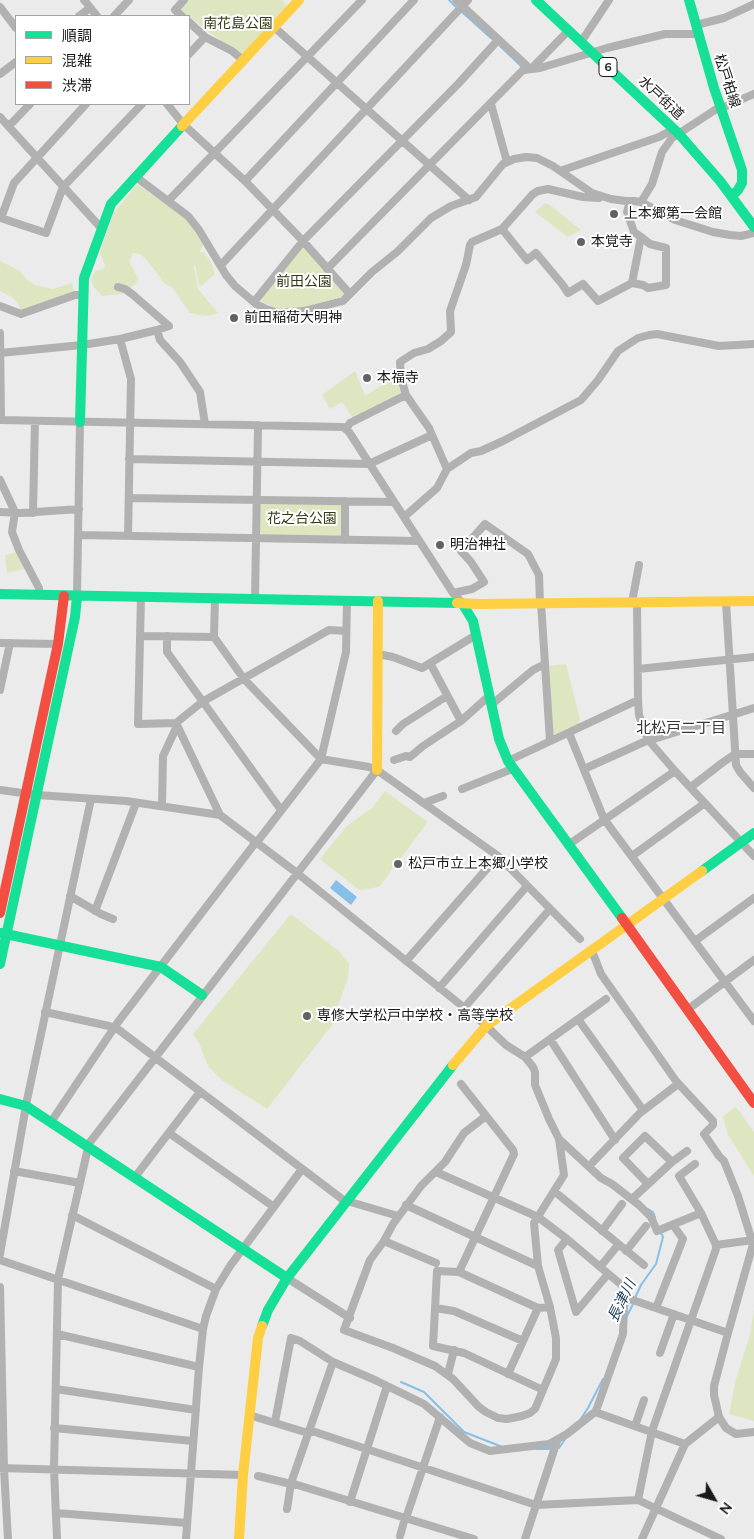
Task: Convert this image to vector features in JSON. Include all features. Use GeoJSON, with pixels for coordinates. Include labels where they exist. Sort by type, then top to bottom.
{"type":"FeatureCollection","features":[{"type":"Feature","properties":{"kind":"main road","name":"水戸街道"},"geometry":{"type":"LineString","coordinates":[[536,0],[677,132],[714,173],[754,227]]}},
{"type":"Feature","properties":{"kind":"main road","name":"松戸柏線"},"geometry":{"type":"LineString","coordinates":[[689,0],[714,88],[742,170],[742,183],[732,196]]}},
{"type":"Feature","properties":{"kind":"main road"},"geometry":{"type":"LineString","coordinates":[[80,422],[84,278],[112,204],[274,27],[294,2]]}},
{"type":"Feature","properties":{"kind":"main road"},"geometry":{"type":"LineString","coordinates":[[0,594],[479,604],[754,601]]}},
{"type":"Feature","properties":{"kind":"main road"},"geometry":{"type":"LineString","coordinates":[[0,913],[58,644],[64,596]]}},
{"type":"Feature","properties":{"kind":"main road"},"geometry":{"type":"LineString","coordinates":[[0,964],[3,933],[37,795],[75,617],[76,596]]}},
{"type":"Feature","properties":{"kind":"main road"},"geometry":{"type":"LineString","coordinates":[[377,770],[378,601]]}},
{"type":"Feature","properties":{"kind":"main road"},"geometry":{"type":"LineString","coordinates":[[462,603],[473,621],[499,739],[510,765],[754,1103]]}},
{"type":"Feature","properties":{"kind":"main road"},"geometry":{"type":"LineString","coordinates":[[58,644],[69,645]]}},
{"type":"Feature","properties":{"kind":"main road"},"geometry":{"type":"LineString","coordinates":[[239,1539],[255,1353],[268,1310],[288,1278],[450,1068],[486,1026],[754,833]]}},
{"type":"Feature","properties":{"kind":"main road"},"geometry":{"type":"LineString","coordinates":[[3,933],[161,967],[202,996]]}},
{"type":"Feature","properties":{"kind":"main road"},"geometry":{"type":"LineString","coordinates":[[0,1099],[26,1106],[288,1278]]}},
{"type":"Feature","properties":{"kind":"street"},"geometry":{"type":"LineString","coordinates":[[84,0],[96,15]]}},
{"type":"Feature","properties":{"kind":"street"},"geometry":{"type":"LineString","coordinates":[[115,15],[129,0]]}},
{"type":"Feature","properties":{"kind":"street"},"geometry":{"type":"LineString","coordinates":[[169,15],[184,0]]}},
{"type":"Feature","properties":{"kind":"street"},"geometry":{"type":"LineString","coordinates":[[169,200],[362,0]]}},
{"type":"Feature","properties":{"kind":"street"},"geometry":{"type":"LineString","coordinates":[[246,181],[414,0]]}},
{"type":"Feature","properties":{"kind":"street"},"geometry":{"type":"LineString","coordinates":[[456,0],[465,3],[498,40],[528,69]]}},
{"type":"Feature","properties":{"kind":"street"},"geometry":{"type":"LineString","coordinates":[[581,42],[609,0]]}},
{"type":"Feature","properties":{"kind":"street"},"geometry":{"type":"LineString","coordinates":[[221,265],[465,3]]}},
{"type":"Feature","properties":{"kind":"street"},"geometry":{"type":"LineString","coordinates":[[528,69],[540,68],[607,48],[665,34],[697,30],[754,4]]}},
{"type":"Feature","properties":{"kind":"street"},"geometry":{"type":"LineString","coordinates":[[0,8],[15,27]]}},
{"type":"Feature","properties":{"kind":"street"},"geometry":{"type":"LineString","coordinates":[[80,15],[90,8]]}},
{"type":"Feature","properties":{"kind":"street"},"geometry":{"type":"LineString","coordinates":[[175,10],[181,15]]}},
{"type":"Feature","properties":{"kind":"street"},"geometry":{"type":"LineString","coordinates":[[190,23],[204,37],[232,51],[244,60]]}},
{"type":"Feature","properties":{"kind":"street"},"geometry":{"type":"LineString","coordinates":[[274,27],[468,200]]}},
{"type":"Feature","properties":{"kind":"street"},"geometry":{"type":"LineString","coordinates":[[327,268],[491,104],[568,31]]}},
{"type":"Feature","properties":{"kind":"street"},"geometry":{"type":"LineString","coordinates":[[190,53],[204,37]]}},
{"type":"Feature","properties":{"kind":"street"},"geometry":{"type":"LineString","coordinates":[[254,302],[303,241],[459,83],[498,40]]}},
{"type":"Feature","properties":{"kind":"street"},"geometry":{"type":"LineString","coordinates":[[0,74],[15,63]]}},
{"type":"Feature","properties":{"kind":"street"},"geometry":{"type":"LineString","coordinates":[[560,170],[677,132],[715,109],[754,94]]}},
{"type":"Feature","properties":{"kind":"street"},"geometry":{"type":"LineString","coordinates":[[491,104],[507,162]]}},
{"type":"Feature","properties":{"kind":"street"},"geometry":{"type":"LineString","coordinates":[[9,126],[29,105]]}},
{"type":"Feature","properties":{"kind":"street"},"geometry":{"type":"LineString","coordinates":[[85,105],[14,183],[1,218],[46,233],[64,187],[141,105]]}},
{"type":"Feature","properties":{"kind":"street"},"geometry":{"type":"LineString","coordinates":[[168,105],[184,125],[246,181],[273,209],[349,293]]}},
{"type":"Feature","properties":{"kind":"street"},"geometry":{"type":"LineString","coordinates":[[0,117],[102,228]]}},
{"type":"Feature","properties":{"kind":"street"},"geometry":{"type":"LineString","coordinates":[[641,202],[652,184],[662,152],[677,132]]}},
{"type":"Feature","properties":{"kind":"street"},"geometry":{"type":"LineString","coordinates":[[136,177],[188,216],[235,286],[254,302],[278,313],[290,313],[342,301],[372,272],[397,252],[431,218],[451,206],[480,194],[499,169],[507,162],[521,157],[532,157],[541,160],[560,170],[592,193],[611,199]]}},
{"type":"Feature","properties":{"kind":"street"},"geometry":{"type":"LineString","coordinates":[[447,469],[429,428],[406,395],[400,362],[414,353],[435,345],[450,332],[450,311],[466,265],[470,245],[472,242],[502,229],[534,194],[543,189],[548,189],[583,197],[634,200],[670,218],[713,232],[741,236],[754,233]]}},
{"type":"Feature","properties":{"kind":"street"},"geometry":{"type":"LineString","coordinates":[[502,229],[527,260],[536,253],[568,293],[583,284],[598,301],[632,283],[648,288],[666,285],[666,248],[650,244],[634,232],[628,212],[630,201]]}},
{"type":"Feature","properties":{"kind":"street"},"geometry":{"type":"LineString","coordinates":[[632,283],[642,237]]}},
{"type":"Feature","properties":{"kind":"street"},"geometry":{"type":"LineString","coordinates":[[0,353],[82,345],[120,339],[169,326],[132,294],[118,287]]}},
{"type":"Feature","properties":{"kind":"street"},"geometry":{"type":"LineString","coordinates":[[0,306],[21,314],[75,295],[83,294]]}},
{"type":"Feature","properties":{"kind":"street"},"geometry":{"type":"LineString","coordinates":[[158,330],[160,340],[180,362],[200,392],[204,424]]}},
{"type":"Feature","properties":{"kind":"street"},"geometry":{"type":"LineString","coordinates":[[0,333],[1,420],[342,427],[346,429],[453,593],[462,603]]}},
{"type":"Feature","properties":{"kind":"street"},"geometry":{"type":"LineString","coordinates":[[404,517],[437,488],[447,469],[471,453],[481,451],[503,441],[581,400],[618,352],[638,338],[657,334],[719,346],[754,344]]}},
{"type":"Feature","properties":{"kind":"street"},"geometry":{"type":"LineString","coordinates":[[120,339],[131,379],[128,536]]}},
{"type":"Feature","properties":{"kind":"street"},"geometry":{"type":"LineString","coordinates":[[346,429],[350,424],[406,395]]}},
{"type":"Feature","properties":{"kind":"street"},"geometry":{"type":"LineString","coordinates":[[33,513],[34,421]]}},
{"type":"Feature","properties":{"kind":"street"},"geometry":{"type":"LineString","coordinates":[[76,596],[80,422]]}},
{"type":"Feature","properties":{"kind":"street"},"geometry":{"type":"LineString","coordinates":[[255,599],[258,425]]}},
{"type":"Feature","properties":{"kind":"street"},"geometry":{"type":"LineString","coordinates":[[129,459],[369,464],[432,436]]}},
{"type":"Feature","properties":{"kind":"street"},"geometry":{"type":"LineString","coordinates":[[0,480],[15,512],[12,532],[19,550],[39,588],[39,595]]}},
{"type":"Feature","properties":{"kind":"street"},"geometry":{"type":"LineString","coordinates":[[129,498],[394,502]]}},
{"type":"Feature","properties":{"kind":"street"},"geometry":{"type":"LineString","coordinates":[[345,501],[345,540]]}},
{"type":"Feature","properties":{"kind":"street"},"geometry":{"type":"LineString","coordinates":[[0,512],[21,514],[79,509]]}},
{"type":"Feature","properties":{"kind":"street"},"geometry":{"type":"LineString","coordinates":[[453,593],[472,588],[484,582],[461,551],[485,524],[528,554],[539,576],[550,741]]}},
{"type":"Feature","properties":{"kind":"street"},"geometry":{"type":"LineString","coordinates":[[78,536],[419,541]]}},
{"type":"Feature","properties":{"kind":"street"},"geometry":{"type":"LineString","coordinates":[[639,565],[634,602],[638,700],[642,725],[650,742],[754,856]]}},
{"type":"Feature","properties":{"kind":"street"},"geometry":{"type":"LineString","coordinates":[[141,596],[138,724],[176,724]]}},
{"type":"Feature","properties":{"kind":"street"},"geometry":{"type":"LineString","coordinates":[[215,598],[214,637],[244,678],[321,758],[361,765],[377,770],[498,856],[580,939]]}},
{"type":"Feature","properties":{"kind":"street"},"geometry":{"type":"LineString","coordinates":[[51,1122],[114,1028],[321,758],[346,652],[347,600]]}},
{"type":"Feature","properties":{"kind":"street"},"geometry":{"type":"LineString","coordinates":[[726,602],[736,765],[754,788]]}},
{"type":"Feature","properties":{"kind":"street"},"geometry":{"type":"LineString","coordinates":[[162,806],[163,756],[176,724],[202,702],[329,630],[346,631]]}},
{"type":"Feature","properties":{"kind":"street"},"geometry":{"type":"LineString","coordinates":[[378,654],[393,657],[422,668],[476,635]]}},
{"type":"Feature","properties":{"kind":"street"},"geometry":{"type":"LineString","coordinates":[[140,636],[214,637]]}},
{"type":"Feature","properties":{"kind":"street"},"geometry":{"type":"LineString","coordinates":[[167,636],[167,652],[281,810]]}},
{"type":"Feature","properties":{"kind":"street"},"geometry":{"type":"LineString","coordinates":[[0,643],[58,644]]}},
{"type":"Feature","properties":{"kind":"street"},"geometry":{"type":"LineString","coordinates":[[0,690],[10,643]]}},
{"type":"Feature","properties":{"kind":"street"},"geometry":{"type":"LineString","coordinates":[[638,669],[754,658]]}},
{"type":"Feature","properties":{"kind":"street"},"geometry":{"type":"LineString","coordinates":[[430,663],[461,721]]}},
{"type":"Feature","properties":{"kind":"street"},"geometry":{"type":"LineString","coordinates":[[394,760],[406,756],[410,758],[423,746],[533,670],[545,664]]}},
{"type":"Feature","properties":{"kind":"street"},"geometry":{"type":"LineString","coordinates":[[396,730],[447,696]]}},
{"type":"Feature","properties":{"kind":"street"},"geometry":{"type":"LineString","coordinates":[[462,789],[510,765],[550,741],[638,700]]}},
{"type":"Feature","properties":{"kind":"street"},"geometry":{"type":"LineString","coordinates":[[584,769],[644,742],[650,742],[754,708]]}},
{"type":"Feature","properties":{"kind":"street"},"geometry":{"type":"LineString","coordinates":[[176,724],[220,815]]}},
{"type":"Feature","properties":{"kind":"street"},"geometry":{"type":"LineString","coordinates":[[569,733],[604,819],[754,1021]]}},
{"type":"Feature","properties":{"kind":"street"},"geometry":{"type":"LineString","coordinates":[[691,787],[735,754],[754,754]]}},
{"type":"Feature","properties":{"kind":"street"},"geometry":{"type":"LineString","coordinates":[[57,1539],[54,1428],[58,1279],[89,1147],[155,1057],[377,770]]}},
{"type":"Feature","properties":{"kind":"street"},"geometry":{"type":"LineString","coordinates":[[568,845],[675,771]]}},
{"type":"Feature","properties":{"kind":"street"},"geometry":{"type":"LineString","coordinates":[[0,790],[26,794],[136,803],[220,815],[297,873],[486,1026],[506,1045],[525,1057],[535,1072],[535,1085],[559,1139],[564,1175],[534,1223],[538,1266],[550,1307],[556,1338],[556,1359],[535,1410],[508,1419],[492,1416],[479,1407],[448,1374],[435,1366],[344,1330],[370,1260],[384,1241],[398,1216],[421,1186],[436,1172],[453,1151],[464,1133],[486,1116]]}},
{"type":"Feature","properties":{"kind":"street"},"geometry":{"type":"LineString","coordinates":[[424,803],[444,796]]}},
{"type":"Feature","properties":{"kind":"street"},"geometry":{"type":"LineString","coordinates":[[0,1254],[26,1106],[91,799]]}},
{"type":"Feature","properties":{"kind":"street"},"geometry":{"type":"LineString","coordinates":[[95,911],[136,803]]}},
{"type":"Feature","properties":{"kind":"street"},"geometry":{"type":"LineString","coordinates":[[632,856],[706,803]]}},
{"type":"Feature","properties":{"kind":"street"},"geometry":{"type":"LineString","coordinates":[[406,961],[498,856]]}},
{"type":"Feature","properties":{"kind":"street"},"geometry":{"type":"LineString","coordinates":[[439,988],[527,886]]}},
{"type":"Feature","properties":{"kind":"street"},"geometry":{"type":"LineString","coordinates":[[70,896],[113,919]]}},
{"type":"Feature","properties":{"kind":"street"},"geometry":{"type":"LineString","coordinates":[[696,941],[754,898]]}},
{"type":"Feature","properties":{"kind":"street"},"geometry":{"type":"LineString","coordinates":[[464,1008],[550,909]]}},
{"type":"Feature","properties":{"kind":"street"},"geometry":{"type":"LineString","coordinates":[[590,951],[601,974],[678,1084],[713,1121],[713,1125],[704,1134],[724,1161],[753,1240],[714,1386],[714,1394],[722,1424],[736,1434],[754,1432]]}},
{"type":"Feature","properties":{"kind":"street"},"geometry":{"type":"LineString","coordinates":[[688,1010],[754,960]]}},
{"type":"Feature","properties":{"kind":"street"},"geometry":{"type":"LineString","coordinates":[[525,1057],[606,999]]}},
{"type":"Feature","properties":{"kind":"street"},"geometry":{"type":"LineString","coordinates":[[45,1012],[119,1030],[346,1201],[398,1216]]}},
{"type":"Feature","properties":{"kind":"street"},"geometry":{"type":"LineString","coordinates":[[578,1019],[643,1110]]}},
{"type":"Feature","properties":{"kind":"street"},"geometry":{"type":"LineString","coordinates":[[550,1039],[615,1140]]}},
{"type":"Feature","properties":{"kind":"street"},"geometry":{"type":"LineString","coordinates":[[459,1272],[514,1154],[513,1150],[461,1084]]}},
{"type":"Feature","properties":{"kind":"street"},"geometry":{"type":"LineString","coordinates":[[593,1162],[643,1110],[678,1084]]}},
{"type":"Feature","properties":{"kind":"street"},"geometry":{"type":"LineString","coordinates":[[135,1177],[200,1092]]}},
{"type":"Feature","properties":{"kind":"street"},"geometry":{"type":"LineString","coordinates":[[169,1133],[274,1207]]}},
{"type":"Feature","properties":{"kind":"street"},"geometry":{"type":"LineString","coordinates":[[648,1184],[623,1158],[645,1136],[672,1162]]}},
{"type":"Feature","properties":{"kind":"street"},"geometry":{"type":"LineString","coordinates":[[559,1139],[601,1178],[632,1199],[651,1218],[657,1231],[701,1213]]}},
{"type":"Feature","properties":{"kind":"street"},"geometry":{"type":"LineString","coordinates":[[632,1199],[672,1162],[687,1152]]}},
{"type":"Feature","properties":{"kind":"street"},"geometry":{"type":"LineString","coordinates":[[638,1500],[652,1431],[716,1249],[701,1213],[679,1176],[695,1164]]}},
{"type":"Feature","properties":{"kind":"street"},"geometry":{"type":"LineString","coordinates":[[186,1539],[199,1367],[206,1316],[216,1289],[230,1266],[302,1169]]}},
{"type":"Feature","properties":{"kind":"street"},"geometry":{"type":"LineString","coordinates":[[14,1171],[80,1183]]}},
{"type":"Feature","properties":{"kind":"street"},"geometry":{"type":"LineString","coordinates":[[436,1172],[538,1217],[624,1287]]}},
{"type":"Feature","properties":{"kind":"street"},"geometry":{"type":"LineString","coordinates":[[554,1191],[644,1265]]}},
{"type":"Feature","properties":{"kind":"street"},"geometry":{"type":"LineString","coordinates":[[602,1231],[622,1204]]}},
{"type":"Feature","properties":{"kind":"street"},"geometry":{"type":"LineString","coordinates":[[406,1205],[538,1266]]}},
{"type":"Feature","properties":{"kind":"street"},"geometry":{"type":"LineString","coordinates":[[72,1215],[216,1289]]}},
{"type":"Feature","properties":{"kind":"street"},"geometry":{"type":"LineString","coordinates":[[656,1308],[683,1239],[672,1225]]}},
{"type":"Feature","properties":{"kind":"street"},"geometry":{"type":"LineString","coordinates":[[626,1251],[646,1226]]}},
{"type":"Feature","properties":{"kind":"street"},"geometry":{"type":"LineString","coordinates":[[567,1239],[558,1250],[576,1312],[608,1274]]}},
{"type":"Feature","properties":{"kind":"street"},"geometry":{"type":"LineString","coordinates":[[716,1246],[753,1240]]}},
{"type":"Feature","properties":{"kind":"street"},"geometry":{"type":"LineString","coordinates":[[384,1241],[436,1264]]}},
{"type":"Feature","properties":{"kind":"street"},"geometry":{"type":"LineString","coordinates":[[600,1267],[618,1245]]}},
{"type":"Feature","properties":{"kind":"street"},"geometry":{"type":"LineString","coordinates":[[0,1260],[203,1328]]}},
{"type":"Feature","properties":{"kind":"street"},"geometry":{"type":"LineString","coordinates":[[543,1390],[454,1350],[433,1346],[437,1271],[459,1272],[538,1308],[550,1307]]}},
{"type":"Feature","properties":{"kind":"street"},"geometry":{"type":"LineString","coordinates":[[288,1278],[350,1318]]}},
{"type":"Feature","properties":{"kind":"street"},"geometry":{"type":"LineString","coordinates":[[0,1287],[2,1468],[8,1539]]}},
{"type":"Feature","properties":{"kind":"street"},"geometry":{"type":"LineString","coordinates":[[275,1422],[291,1338],[300,1341],[333,1362],[424,1404],[470,1443],[490,1451],[549,1444],[567,1434],[594,1412],[623,1334],[625,1302],[630,1299],[728,1333]]}},
{"type":"Feature","properties":{"kind":"street"},"geometry":{"type":"LineString","coordinates":[[435,1308],[454,1311],[523,1341]]}},
{"type":"Feature","properties":{"kind":"street"},"geometry":{"type":"LineString","coordinates":[[508,1374],[538,1308]]}},
{"type":"Feature","properties":{"kind":"street"},"geometry":{"type":"LineString","coordinates":[[660,1354],[674,1314]]}},
{"type":"Feature","properties":{"kind":"street"},"geometry":{"type":"LineString","coordinates":[[57,1334],[199,1367]]}},
{"type":"Feature","properties":{"kind":"street"},"geometry":{"type":"LineString","coordinates":[[448,1374],[454,1350]]}},
{"type":"Feature","properties":{"kind":"street"},"geometry":{"type":"LineString","coordinates":[[287,1509],[291,1483],[333,1362]]}},
{"type":"Feature","properties":{"kind":"street"},"geometry":{"type":"LineString","coordinates":[[350,1502],[387,1386]]}},
{"type":"Feature","properties":{"kind":"street"},"geometry":{"type":"LineString","coordinates":[[56,1389],[196,1410]]}},
{"type":"Feature","properties":{"kind":"street"},"geometry":{"type":"LineString","coordinates":[[636,1426],[644,1400]]}},
{"type":"Feature","properties":{"kind":"street"},"geometry":{"type":"LineString","coordinates":[[594,1412],[685,1444]]}},
{"type":"Feature","properties":{"kind":"street"},"geometry":{"type":"LineString","coordinates":[[249,1414],[367,1449],[536,1505],[638,1500],[721,1539]]}},
{"type":"Feature","properties":{"kind":"street"},"geometry":{"type":"LineString","coordinates":[[400,1536],[440,1416]]}},
{"type":"Feature","properties":{"kind":"street"},"geometry":{"type":"LineString","coordinates":[[642,1539],[685,1444],[719,1417]]}},
{"type":"Feature","properties":{"kind":"street"},"geometry":{"type":"LineString","coordinates":[[54,1428],[193,1441]]}},
{"type":"Feature","properties":{"kind":"street"},"geometry":{"type":"LineString","coordinates":[[524,1539],[556,1441]]}},
{"type":"Feature","properties":{"kind":"street"},"geometry":{"type":"LineString","coordinates":[[2,1468],[243,1475]]}},
{"type":"Feature","properties":{"kind":"street"},"geometry":{"type":"LineString","coordinates":[[258,1476],[291,1483],[474,1539]]}},
{"type":"Feature","properties":{"kind":"street"},"geometry":{"type":"LineString","coordinates":[[56,1513],[187,1523]]}},
{"type":"Feature","properties":{"kind":"green space","name":"南花島公園"},"geometry":{"type":"Polygon","coordinates":[[[189,0],[282,0],[287,5],[241,56],[190,15],[181,10],[189,0]]]}},
{"type":"Feature","properties":{"kind":"green space"},"geometry":{"type":"Polygon","coordinates":[[[137,184],[183,216],[204,244],[199,252],[203,252],[210,260],[215,274],[200,287],[195,264],[198,289],[218,313],[208,316],[190,313],[172,287],[165,284],[140,254],[133,253],[129,261],[138,278],[137,283],[122,294],[102,296],[93,286],[91,279],[95,271],[103,269],[105,266],[100,253],[113,214],[137,184]]]}},
{"type":"Feature","properties":{"kind":"green space"},"geometry":{"type":"Polygon","coordinates":[[[545,203],[581,230],[568,237],[535,212],[545,203]]]}},
{"type":"Feature","properties":{"kind":"green space","name":"前田公園"},"geometry":{"type":"Polygon","coordinates":[[[304,246],[345,293],[343,297],[298,309],[278,309],[262,302],[262,297],[304,246]]]}},
{"type":"Feature","properties":{"kind":"green space"},"geometry":{"type":"Polygon","coordinates":[[[0,261],[20,271],[26,279],[35,285],[53,289],[72,283],[74,293],[25,310],[20,310],[18,303],[12,297],[0,291],[0,261]]]}},
{"type":"Feature","properties":{"kind":"green space"},"geometry":{"type":"Polygon","coordinates":[[[355,371],[365,396],[395,377],[401,393],[353,418],[342,402],[330,409],[322,395],[355,371]]]}},
{"type":"Feature","properties":{"kind":"green space","name":"花之台公園"},"geometry":{"type":"Polygon","coordinates":[[[263,502],[341,504],[344,506],[343,533],[340,536],[262,535],[260,531],[260,505],[263,502]]]}},
{"type":"Feature","properties":{"kind":"green space"},"geometry":{"type":"Polygon","coordinates":[[[17,552],[28,568],[7,573],[5,555],[17,552]]]}},
{"type":"Feature","properties":{"kind":"green space"},"geometry":{"type":"Polygon","coordinates":[[[566,664],[580,719],[578,726],[557,736],[553,733],[548,666],[566,664]]]}},
{"type":"Feature","properties":{"kind":"green space"},"geometry":{"type":"Polygon","coordinates":[[[385,791],[428,822],[379,887],[359,890],[320,859],[347,826],[372,808],[385,791]]]}},
{"type":"Feature","properties":{"kind":"green space"},"geometry":{"type":"Polygon","coordinates":[[[291,914],[340,952],[349,964],[348,978],[339,1003],[333,1011],[339,1016],[267,1109],[223,1081],[208,1066],[199,1043],[193,1034],[291,914]]]}},
{"type":"Feature","properties":{"kind":"green space"},"geometry":{"type":"Polygon","coordinates":[[[736,1107],[754,1132],[754,1176],[728,1135],[723,1116],[736,1107]]]}},
{"type":"Feature","properties":{"kind":"green space"},"geometry":{"type":"Polygon","coordinates":[[[754,1310],[754,1421],[729,1414],[736,1379],[750,1335],[754,1310]]]}},
{"type":"Feature","properties":{"kind":"water"},"geometry":{"type":"Polygon","coordinates":[[[336,880],[357,897],[351,905],[330,888],[336,880]]]}},
{"type":"Feature","properties":{"kind":"waterway"},"geometry":{"type":"LineString","coordinates":[[449,0],[458,9]]}},
{"type":"Feature","properties":{"kind":"waterway"},"geometry":{"type":"LineString","coordinates":[[462,12],[492,39]]}},
{"type":"Feature","properties":{"kind":"waterway"},"geometry":{"type":"LineString","coordinates":[[500,46],[522,67]]}},
{"type":"Feature","properties":{"kind":"waterway","name":"長津川"},"geometry":{"type":"LineString","coordinates":[[648,1209],[653,1212],[655,1217]]}},
{"type":"Feature","properties":{"kind":"waterway","name":"長津川"},"geometry":{"type":"LineString","coordinates":[[635,1298],[641,1285],[656,1264],[663,1237],[661,1233]]}},
{"type":"Feature","properties":{"kind":"waterway","name":"長津川"},"geometry":{"type":"LineString","coordinates":[[627,1316],[634,1302]]}},
{"type":"Feature","properties":{"kind":"waterway","name":"長津川"},"geometry":{"type":"LineString","coordinates":[[580,1420],[603,1379]]}},
{"type":"Feature","properties":{"kind":"waterway"},"geometry":{"type":"LineString","coordinates":[[401,1382],[424,1392],[464,1432],[500,1446]]}},
{"type":"Feature","properties":{"kind":"waterway","name":"長津川"},"geometry":{"type":"LineString","coordinates":[[559,1448],[566,1438]]}},
{"type":"Feature","properties":{"kind":"waterway"},"geometry":{"type":"LineString","coordinates":[[537,1449],[552,1449]]}},
{"type":"Feature","properties":{"kind":"traffic: fast"},"geometry":{"type":"LineString","coordinates":[[536,0],[679,134],[720,181],[754,227]]}},
{"type":"Feature","properties":{"kind":"traffic: fast"},"geometry":{"type":"LineString","coordinates":[[689,0],[714,88],[742,170],[742,183],[732,196]]}},
{"type":"Feature","properties":{"kind":"traffic: fast"},"geometry":{"type":"LineString","coordinates":[[80,422],[84,278],[111,204],[182,126]]}},
{"type":"Feature","properties":{"kind":"traffic: fast"},"geometry":{"type":"LineString","coordinates":[[0,594],[457,603]]}},
{"type":"Feature","properties":{"kind":"traffic: fast"},"geometry":{"type":"LineString","coordinates":[[0,964],[75,617],[77,596]]}},
{"type":"Feature","properties":{"kind":"traffic: fast"},"geometry":{"type":"LineString","coordinates":[[462,603],[473,621],[499,739],[508,761],[622,918]]}},
{"type":"Feature","properties":{"kind":"traffic: fast"},"geometry":{"type":"LineString","coordinates":[[702,871],[754,833]]}},
{"type":"Feature","properties":{"kind":"traffic: fast"},"geometry":{"type":"LineString","coordinates":[[1,933],[161,967],[202,995]]}},
{"type":"Feature","properties":{"kind":"traffic: fast"},"geometry":{"type":"LineString","coordinates":[[262,1326],[268,1310],[287,1278],[453,1065]]}},
{"type":"Feature","properties":{"kind":"traffic: fast"},"geometry":{"type":"LineString","coordinates":[[0,1099],[26,1106],[287,1278]]}},
{"type":"Feature","properties":{"kind":"traffic: slow"},"geometry":{"type":"LineString","coordinates":[[182,126],[299,0]]}},
{"type":"Feature","properties":{"kind":"traffic: slow"},"geometry":{"type":"LineString","coordinates":[[377,770],[378,601]]}},
{"type":"Feature","properties":{"kind":"traffic: slow"},"geometry":{"type":"LineString","coordinates":[[457,603],[754,601]]}},
{"type":"Feature","properties":{"kind":"traffic: slow"},"geometry":{"type":"LineString","coordinates":[[453,1065],[486,1026],[702,871]]}},
{"type":"Feature","properties":{"kind":"traffic: slow"},"geometry":{"type":"LineString","coordinates":[[239,1539],[243,1475],[258,1338],[262,1326]]}},
{"type":"Feature","properties":{"kind":"traffic: jam"},"geometry":{"type":"LineString","coordinates":[[0,913],[58,644],[64,596]]}},
{"type":"Feature","properties":{"kind":"traffic: jam"},"geometry":{"type":"LineString","coordinates":[[622,918],[754,1103]]}},
{"type":"Feature","properties":{"kind":"place","name":"上本郷第一会館"},"geometry":{"type":"Point","coordinates":[614,214]}},
{"type":"Feature","properties":{"kind":"place","name":"本覚寺"},"geometry":{"type":"Point","coordinates":[581,242]}},
{"type":"Feature","properties":{"kind":"place","name":"前田稲荷大明神"},"geometry":{"type":"Point","coordinates":[234,318]}},
{"type":"Feature","properties":{"kind":"place","name":"本福寺"},"geometry":{"type":"Point","coordinates":[367,378]}},
{"type":"Feature","properties":{"kind":"place","name":"明治神社"},"geometry":{"type":"Point","coordinates":[440,545]}},
{"type":"Feature","properties":{"kind":"place","name":"松戸市立上本郷小学校"},"geometry":{"type":"Point","coordinates":[398,864]}},
{"type":"Feature","properties":{"kind":"place","name":"専修大学松戸中学校・高等学校"},"geometry":{"type":"Point","coordinates":[307,1016]}},
{"type":"Feature","properties":{"kind":"district","name":"北松戸二丁目"},"geometry":{"type":"Point","coordinates":[681,728]}}]}
